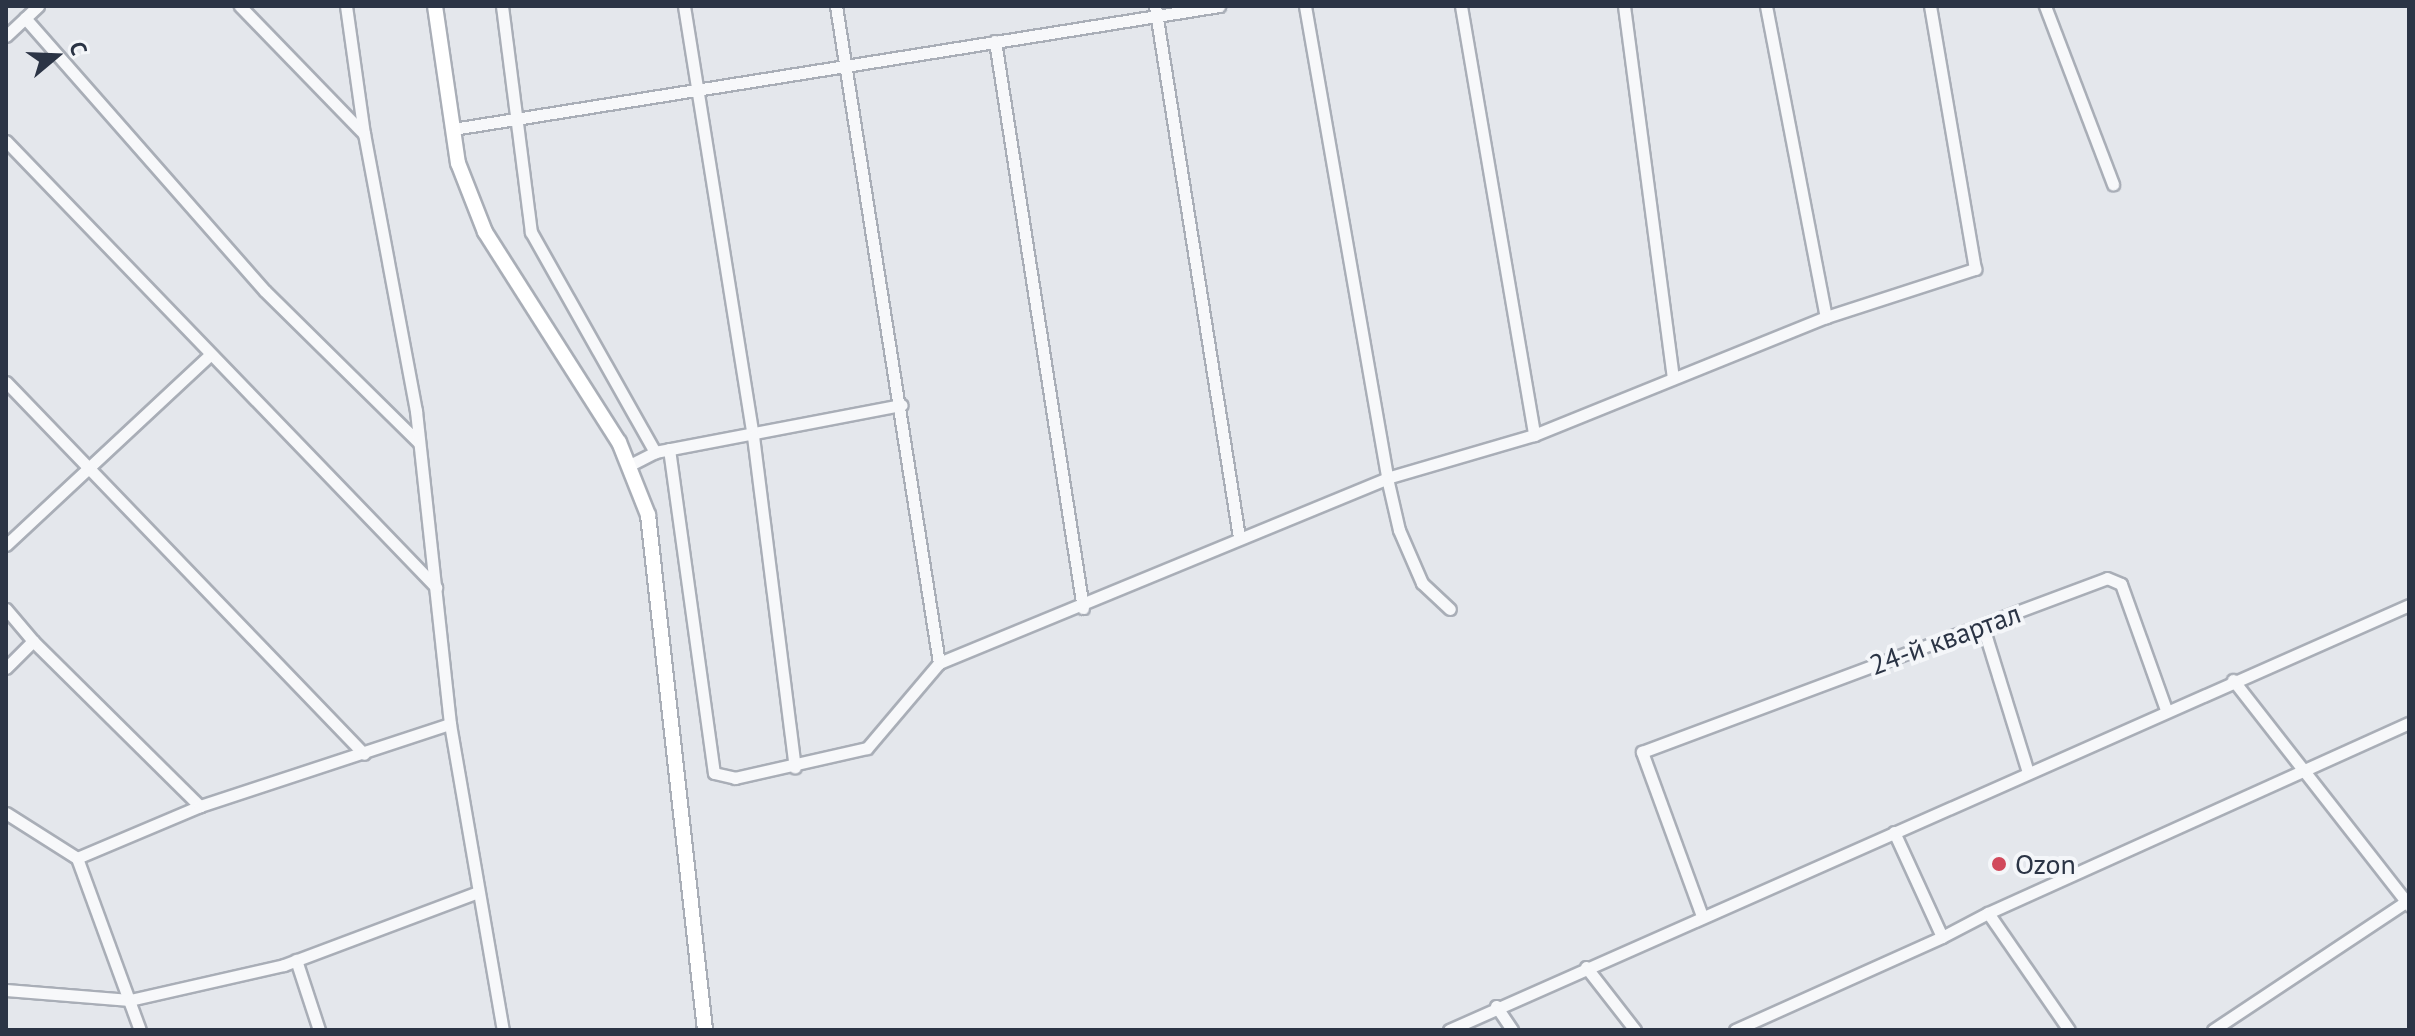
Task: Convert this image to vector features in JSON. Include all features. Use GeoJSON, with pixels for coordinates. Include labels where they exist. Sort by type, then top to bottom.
{"type":"FeatureCollection","features":[{"type":"Feature","properties":{"kind":"main road"},"geometry":{"type":"LineString","coordinates":[[435,6],[458,163],[485,232],[619,442],[648,515],[705,1030]]}},
{"type":"Feature","properties":{"kind":"street"},"geometry":{"type":"LineString","coordinates":[[7,34],[38,6]]}},
{"type":"Feature","properties":{"kind":"street"},"geometry":{"type":"LineString","coordinates":[[240,6],[364,134]]}},
{"type":"Feature","properties":{"kind":"street"},"geometry":{"type":"LineString","coordinates":[[346,6],[364,134],[397,291],[419,443],[450,724],[476,893],[503,1030]]}},
{"type":"Feature","properties":{"kind":"street"},"geometry":{"type":"LineString","coordinates":[[502,6],[531,232],[655,452]]}},
{"type":"Feature","properties":{"kind":"street"},"geometry":{"type":"LineString","coordinates":[[684,6],[753,436],[795,767]]}},
{"type":"Feature","properties":{"kind":"street"},"geometry":{"type":"LineString","coordinates":[[836,6],[902,405],[939,663]]}},
{"type":"Feature","properties":{"kind":"street"},"geometry":{"type":"LineString","coordinates":[[453,129],[995,41],[1156,11],[1219,6]]}},
{"type":"Feature","properties":{"kind":"street"},"geometry":{"type":"LineString","coordinates":[[1305,6],[1387,478],[1399,530],[1422,583],[1450,609]]}},
{"type":"Feature","properties":{"kind":"street"},"geometry":{"type":"LineString","coordinates":[[1461,6],[1534,435]]}},
{"type":"Feature","properties":{"kind":"street"},"geometry":{"type":"LineString","coordinates":[[1624,6],[1673,376]]}},
{"type":"Feature","properties":{"kind":"street"},"geometry":{"type":"LineString","coordinates":[[1766,6],[1826,317]]}},
{"type":"Feature","properties":{"kind":"street"},"geometry":{"type":"LineString","coordinates":[[669,449],[714,773],[735,778],[795,767],[867,748],[939,663],[1083,608],[1239,537],[1387,478],[1534,435],[1673,376],[1826,317],[1975,269],[1930,6]]}},
{"type":"Feature","properties":{"kind":"street"},"geometry":{"type":"LineString","coordinates":[[2045,6],[2113,184]]}},
{"type":"Feature","properties":{"kind":"street"},"geometry":{"type":"LineString","coordinates":[[1156,11],[1239,537]]}},
{"type":"Feature","properties":{"kind":"street"},"geometry":{"type":"LineString","coordinates":[[25,18],[265,291],[419,443]]}},
{"type":"Feature","properties":{"kind":"street"},"geometry":{"type":"LineString","coordinates":[[995,41],[1083,608]]}},
{"type":"Feature","properties":{"kind":"street"},"geometry":{"type":"LineString","coordinates":[[6,141],[436,587]]}},
{"type":"Feature","properties":{"kind":"street"},"geometry":{"type":"LineString","coordinates":[[6,545],[210,355]]}},
{"type":"Feature","properties":{"kind":"street"},"geometry":{"type":"LineString","coordinates":[[6,382],[88,471],[364,754]]}},
{"type":"Feature","properties":{"kind":"street"},"geometry":{"type":"LineString","coordinates":[[628,466],[655,452],[753,436],[902,405]]}},
{"type":"Feature","properties":{"kind":"street","name":"24-й квартал"},"geometry":{"type":"LineString","coordinates":[[1702,916],[1642,752],[2114,578],[2121,584],[2166,710]]}},
{"type":"Feature","properties":{"kind":"street"},"geometry":{"type":"LineString","coordinates":[[1449,1030],[1496,1006],[2409,605]]}},
{"type":"Feature","properties":{"kind":"street"},"geometry":{"type":"LineString","coordinates":[[6,609],[33,641],[200,806]]}},
{"type":"Feature","properties":{"kind":"street"},"geometry":{"type":"LineString","coordinates":[[1983,627],[2028,772]]}},
{"type":"Feature","properties":{"kind":"street"},"geometry":{"type":"LineString","coordinates":[[6,668],[33,641]]}},
{"type":"Feature","properties":{"kind":"street"},"geometry":{"type":"LineString","coordinates":[[2213,1030],[2408,902],[2233,680]]}},
{"type":"Feature","properties":{"kind":"street"},"geometry":{"type":"LineString","coordinates":[[1735,1030],[2409,723]]}},
{"type":"Feature","properties":{"kind":"street"},"geometry":{"type":"LineString","coordinates":[[77,858],[200,806],[450,724]]}},
{"type":"Feature","properties":{"kind":"street"},"geometry":{"type":"LineString","coordinates":[[6,813],[77,858],[140,1030]]}},
{"type":"Feature","properties":{"kind":"street"},"geometry":{"type":"LineString","coordinates":[[1894,832],[1942,937]]}},
{"type":"Feature","properties":{"kind":"street"},"geometry":{"type":"LineString","coordinates":[[6,990],[130,1000],[296,960],[476,893]]}},
{"type":"Feature","properties":{"kind":"street"},"geometry":{"type":"LineString","coordinates":[[1988,913],[2069,1030]]}},
{"type":"Feature","properties":{"kind":"street"},"geometry":{"type":"LineString","coordinates":[[296,960],[319,1030]]}},
{"type":"Feature","properties":{"kind":"street"},"geometry":{"type":"LineString","coordinates":[[1586,967],[1635,1030]]}},
{"type":"Feature","properties":{"kind":"street"},"geometry":{"type":"LineString","coordinates":[[1496,1006],[1512,1030]]}},
{"type":"Feature","properties":{"kind":"place","name":"Ozon"},"geometry":{"type":"Point","coordinates":[1999,864]}}]}
